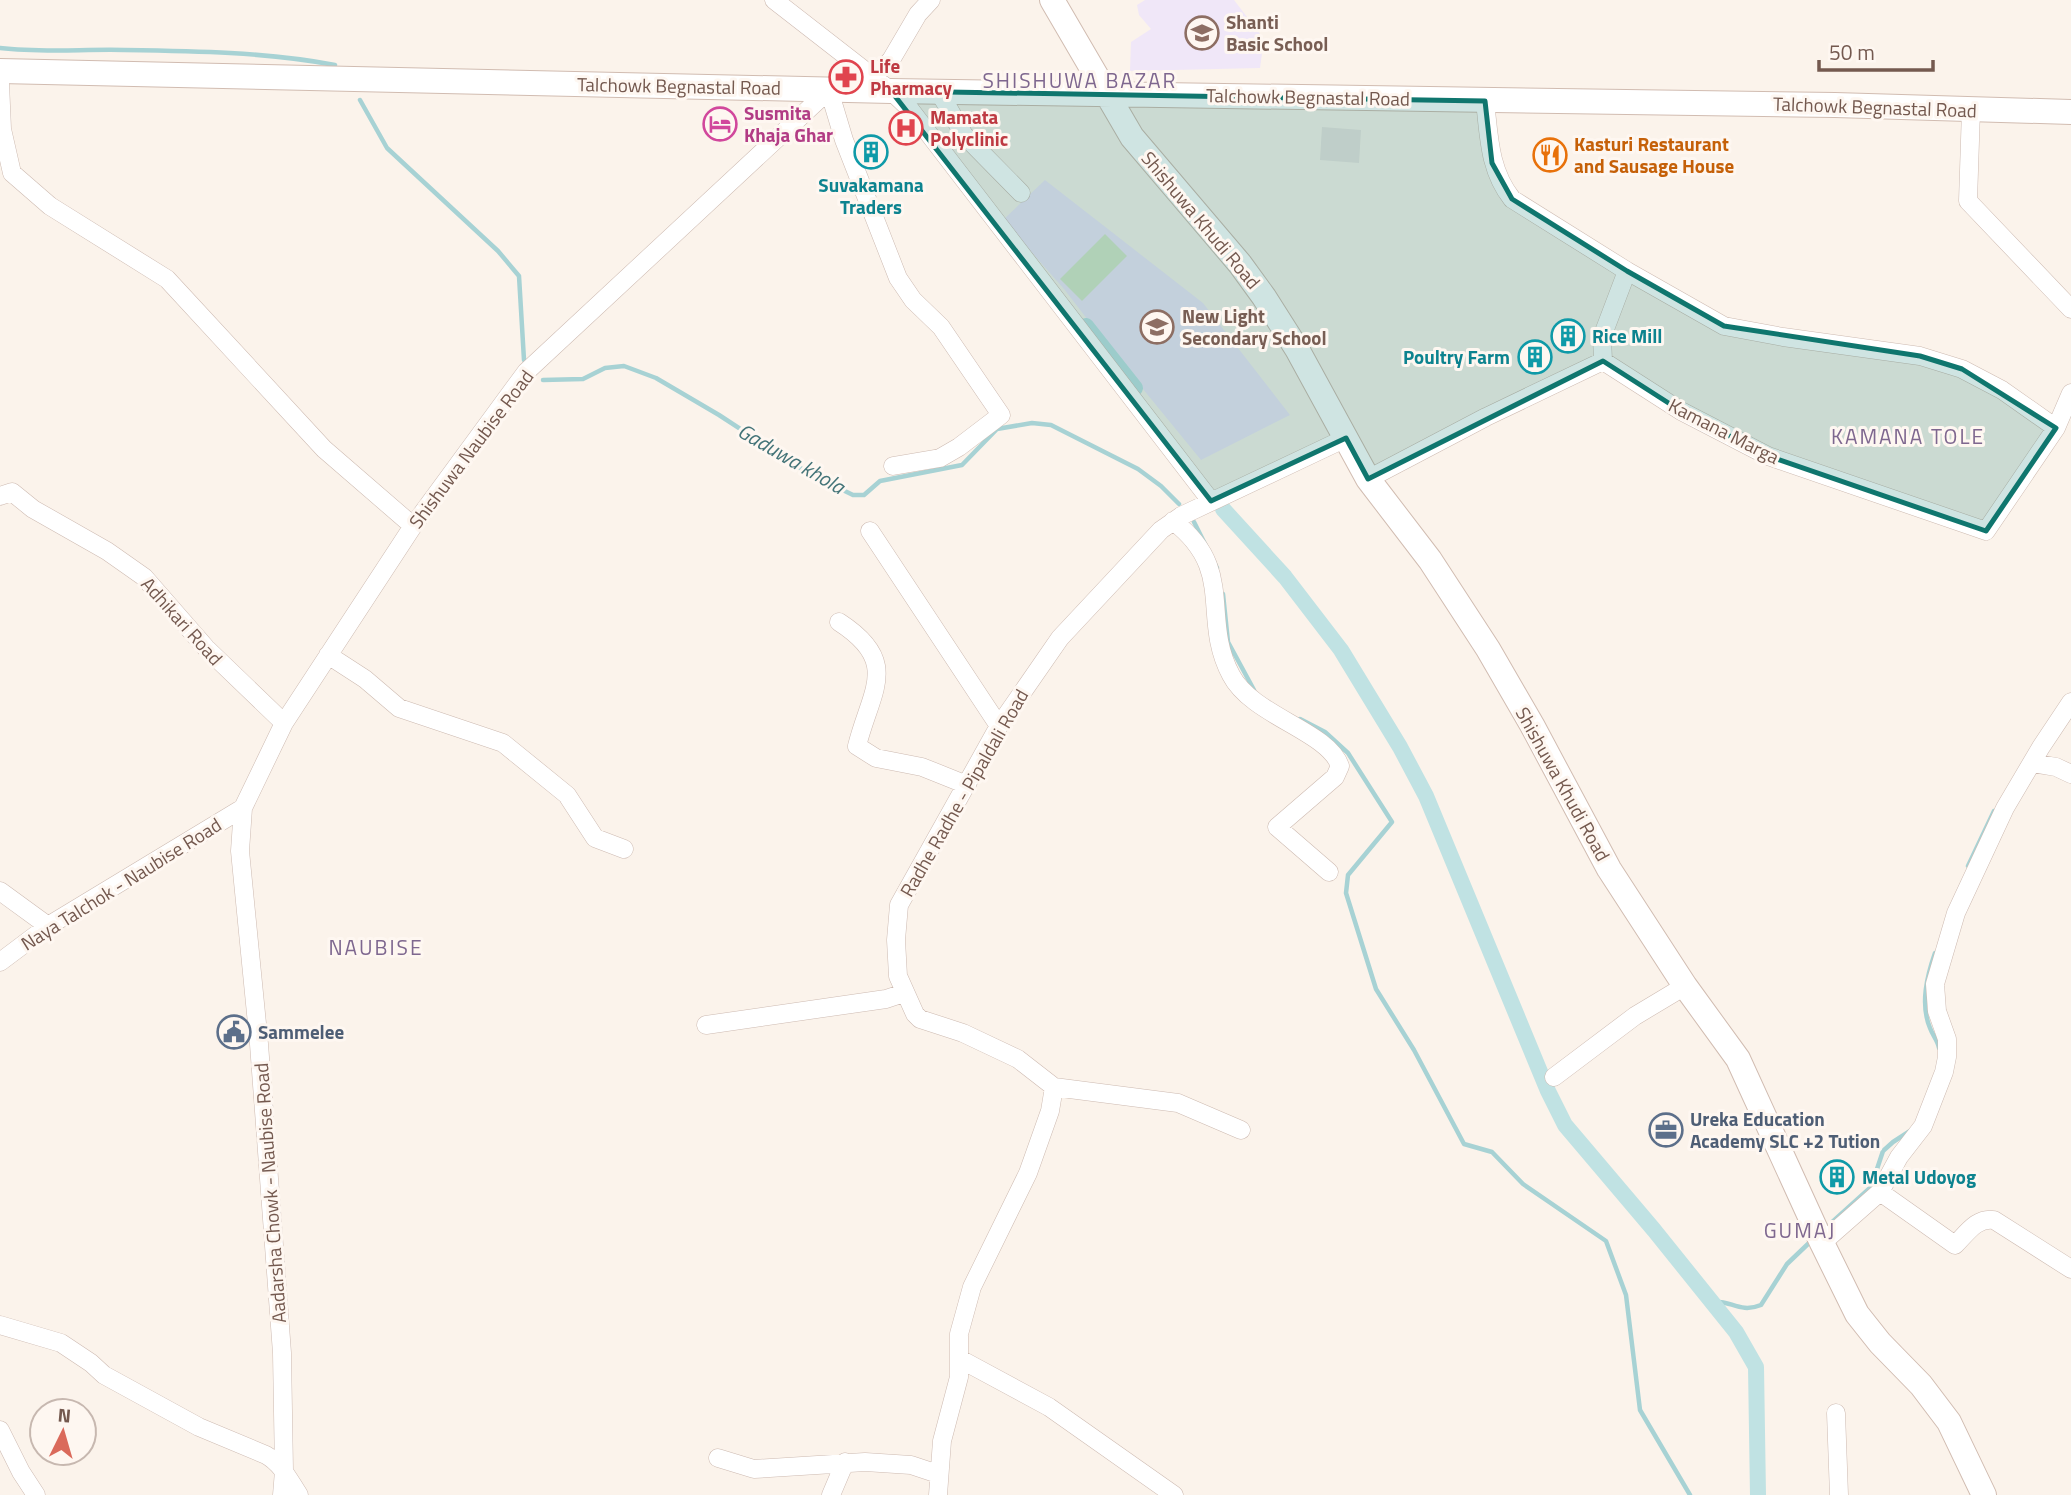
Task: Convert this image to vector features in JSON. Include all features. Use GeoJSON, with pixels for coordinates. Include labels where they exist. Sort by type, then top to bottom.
{"type":"FeatureCollection","features":[{"type":"Feature","properties":{"kind":"main road","name":"Shishuwa Khudi Road"},"geometry":{"type":"LineString","coordinates":[[1052,0],[1132,137],[1240,264],[1264,297],[1297,349],[1368,479],[1430,560],[1488,649],[1609,869],[1685,986],[1738,1059],[1857,1314],[1921,1385],[1949,1422],[1984,1495]]}},
{"type":"Feature","properties":{"kind":"main road","name":"Talchowk Begnastal Road"},"geometry":{"type":"LineString","coordinates":[[0,71],[830,90],[893,84],[939,92],[1835,105],[2071,112]]}},
{"type":"Feature","properties":{"kind":"street"},"geometry":{"type":"LineString","coordinates":[[774,0],[893,84]]}},
{"type":"Feature","properties":{"kind":"street"},"geometry":{"type":"LineString","coordinates":[[790,0],[893,84],[1211,501]]}},
{"type":"Feature","properties":{"kind":"street"},"geometry":{"type":"LineString","coordinates":[[893,84],[891,60],[906,32],[931,0]]}},
{"type":"Feature","properties":{"kind":"street"},"geometry":{"type":"LineString","coordinates":[[0,83],[2,129],[12,173],[50,206],[167,278],[324,449],[413,526]]}},
{"type":"Feature","properties":{"kind":"street"},"geometry":{"type":"LineString","coordinates":[[830,90],[844,140],[898,278],[913,300],[941,327],[1001,415],[940,458],[893,466]]}},
{"type":"Feature","properties":{"kind":"street","name":"Shishuwa Naubise Road"},"geometry":{"type":"LineString","coordinates":[[243,807],[284,723],[328,655],[413,526],[526,372],[830,90]]}},
{"type":"Feature","properties":{"kind":"street"},"geometry":{"type":"LineString","coordinates":[[939,92],[964,135],[1021,193]]}},
{"type":"Feature","properties":{"kind":"street"},"geometry":{"type":"LineString","coordinates":[[1485,101],[1492,163],[1501,185],[1512,199],[1626,271],[1724,326],[1920,356],[1962,369],[2002,390],[2056,428]]}},
{"type":"Feature","properties":{"kind":"street"},"geometry":{"type":"LineString","coordinates":[[1970,110],[1968,201],[2071,309]]}},
{"type":"Feature","properties":{"kind":"street"},"geometry":{"type":"LineString","coordinates":[[1368,479],[1486,417],[1604,361],[1602,337],[1626,271]]}},
{"type":"Feature","properties":{"kind":"street","name":"Kamana Marga"},"geometry":{"type":"LineString","coordinates":[[1604,361],[1681,411],[1768,456],[1986,531],[2056,428],[2071,393]]}},
{"type":"Feature","properties":{"kind":"street","name":"Radhe Radhe - Pipaldali Road"},"geometry":{"type":"LineString","coordinates":[[1054,1087],[1018,1059],[963,1033],[920,1019],[915,1014],[898,976],[896,940],[899,905],[999,726],[1060,638],[1161,530],[1211,501],[1346,439]]}},
{"type":"Feature","properties":{"kind":"street","name":"Adhikari Road"},"geometry":{"type":"LineString","coordinates":[[0,496],[12,492],[33,509],[107,551],[144,577],[206,648],[284,723]]}},
{"type":"Feature","properties":{"kind":"street"},"geometry":{"type":"LineString","coordinates":[[1173,521],[1196,542],[1206,557],[1215,592],[1216,629],[1231,677],[1259,706],[1313,738],[1338,760],[1340,766],[1335,777],[1277,827],[1329,872]]}},
{"type":"Feature","properties":{"kind":"street"},"geometry":{"type":"LineString","coordinates":[[870,531],[999,726]]}},
{"type":"Feature","properties":{"kind":"street"},"geometry":{"type":"LineString","coordinates":[[839,622],[860,635],[874,657],[879,674],[857,746],[876,758],[922,767],[967,785]]}},
{"type":"Feature","properties":{"kind":"street"},"geometry":{"type":"LineString","coordinates":[[328,655],[365,679],[399,708],[503,743],[567,795],[595,838],[624,849]]}},
{"type":"Feature","properties":{"kind":"street"},"geometry":{"type":"LineString","coordinates":[[1822,1243],[1880,1192],[1899,1157],[1923,1126],[1944,1072],[1947,1039],[1937,1011],[1936,985],[1956,913],[2005,807],[2071,702]]}},
{"type":"Feature","properties":{"kind":"street"},"geometry":{"type":"LineString","coordinates":[[2032,763],[2071,774]]}},
{"type":"Feature","properties":{"kind":"street","name":"Naya Talchok - Naubise Road"},"geometry":{"type":"LineString","coordinates":[[0,962],[48,926],[243,807]]}},
{"type":"Feature","properties":{"kind":"street","name":"Aadarsha Chowk - Naubise Road"},"geometry":{"type":"LineString","coordinates":[[243,807],[240,851],[260,1058],[282,1353],[282,1495]]}},
{"type":"Feature","properties":{"kind":"street"},"geometry":{"type":"LineString","coordinates":[[0,891],[48,926]]}},
{"type":"Feature","properties":{"kind":"street"},"geometry":{"type":"LineString","coordinates":[[1554,1077],[1635,1016],[1685,986]]}},
{"type":"Feature","properties":{"kind":"street"},"geometry":{"type":"LineString","coordinates":[[706,1026],[886,999],[904,993]]}},
{"type":"Feature","properties":{"kind":"street"},"geometry":{"type":"LineString","coordinates":[[938,1495],[942,1441],[959,1377],[959,1334],[972,1287],[1028,1173],[1050,1111],[1054,1087],[1178,1104],[1241,1130]]}},
{"type":"Feature","properties":{"kind":"street"},"geometry":{"type":"LineString","coordinates":[[1880,1192],[1955,1245],[1976,1223],[1985,1218],[1994,1220],[2071,1269]]}},
{"type":"Feature","properties":{"kind":"street"},"geometry":{"type":"LineString","coordinates":[[0,1325],[61,1343],[91,1363],[104,1376],[198,1427],[275,1460],[299,1495]]}},
{"type":"Feature","properties":{"kind":"street"},"geometry":{"type":"LineString","coordinates":[[960,1359],[1049,1407],[1174,1495]]}},
{"type":"Feature","properties":{"kind":"street"},"geometry":{"type":"LineString","coordinates":[[1836,1413],[1839,1495]]}},
{"type":"Feature","properties":{"kind":"street"},"geometry":{"type":"LineString","coordinates":[[0,1430],[36,1495]]}},
{"type":"Feature","properties":{"kind":"street"},"geometry":{"type":"LineString","coordinates":[[718,1458],[754,1469],[845,1462],[911,1465],[938,1474]]}},
{"type":"Feature","properties":{"kind":"street"},"geometry":{"type":"LineString","coordinates":[[831,1495],[845,1462]]}},
{"type":"Feature","properties":{"kind":"highlighted area"},"geometry":{"type":"Polygon","coordinates":[[[891,91],[1485,101],[1492,163],[1512,199],[1627,271],[1724,326],[1920,356],[1962,369],[2056,428],[1986,531],[1768,456],[1681,411],[1603,361],[1368,479],[1346,438],[1211,501],[891,91]]]}},
{"type":"Feature","properties":{"kind":"shaded area","name":"Shanti Basic School"},"geometry":{"type":"Polygon","coordinates":[[[1145,0],[1234,0],[1264,39],[1260,68],[1130,71],[1131,42],[1151,29],[1139,15],[1137,5],[1145,0]]]}},
{"type":"Feature","properties":{"kind":"shaded area"},"geometry":{"type":"Polygon","coordinates":[[[1322,127],[1361,130],[1359,163],[1320,160],[1322,127]]]}},
{"type":"Feature","properties":{"kind":"shaded area","name":"New Light Secondary School"},"geometry":{"type":"Polygon","coordinates":[[[1045,180],[1203,303],[1290,415],[1201,460],[1064,289],[1003,220],[1045,180]]]}},
{"type":"Feature","properties":{"kind":"green space"},"geometry":{"type":"Polygon","coordinates":[[[1105,234],[1127,256],[1082,301],[1060,279],[1105,234]]]}},
{"type":"Feature","properties":{"kind":"waterway"},"geometry":{"type":"LineString","coordinates":[[0,48],[230,53],[335,65]]}},
{"type":"Feature","properties":{"kind":"waterway","name":"Gaduwa khola"},"geometry":{"type":"LineString","coordinates":[[360,100],[387,148],[498,251],[519,276],[524,360]]}},
{"type":"Feature","properties":{"kind":"waterway"},"geometry":{"type":"LineString","coordinates":[[1086,326],[1135,388]]}},
{"type":"Feature","properties":{"kind":"waterway","name":"Gaduwa khola"},"geometry":{"type":"LineString","coordinates":[[543,380],[583,379],[605,368],[624,366],[656,378],[808,473],[853,495],[864,495],[880,481],[962,465],[997,429],[1032,423],[1051,425],[1138,469],[1179,504]]}},
{"type":"Feature","properties":{"kind":"waterway"},"geometry":{"type":"LineString","coordinates":[[1223,509],[1285,577],[1341,650],[1400,747],[1426,796],[1548,1091],[1565,1125],[1736,1332],[1756,1367],[1758,1495]]}},
{"type":"Feature","properties":{"kind":"waterway"},"geometry":{"type":"LineString","coordinates":[[1194,522],[1217,568]]}},
{"type":"Feature","properties":{"kind":"waterway"},"geometry":{"type":"LineString","coordinates":[[1223,594],[1228,642],[1254,690]]}},
{"type":"Feature","properties":{"kind":"waterway"},"geometry":{"type":"LineString","coordinates":[[1300,719],[1325,732],[1348,753],[1392,822],[1348,875],[1346,893],[1376,989],[1414,1050],[1464,1144],[1492,1152],[1523,1184],[1606,1241],[1626,1295],[1640,1410],[1690,1495]]}},
{"type":"Feature","properties":{"kind":"waterway"},"geometry":{"type":"LineString","coordinates":[[1968,866],[1994,811]]}},
{"type":"Feature","properties":{"kind":"waterway"},"geometry":{"type":"LineString","coordinates":[[1935,953],[1927,981],[1925,1009],[1939,1048]]}},
{"type":"Feature","properties":{"kind":"waterway"},"geometry":{"type":"LineString","coordinates":[[1830,1224],[1871,1187],[1883,1151],[1910,1131]]}},
{"type":"Feature","properties":{"kind":"waterway"},"geometry":{"type":"LineString","coordinates":[[1712,1302],[1747,1308],[1761,1305],[1787,1264],[1809,1243]]}},
{"type":"Feature","properties":{"kind":"place","name":"Shanti Basic School"},"geometry":{"type":"Point","coordinates":[1202,33]}},
{"type":"Feature","properties":{"kind":"place","name":"Life Pharmacy"},"geometry":{"type":"Point","coordinates":[846,77]}},
{"type":"Feature","properties":{"kind":"place","name":"Susmita Khaja Ghar"},"geometry":{"type":"Point","coordinates":[720,124]}},
{"type":"Feature","properties":{"kind":"place","name":"Mamata Polyclinic"},"geometry":{"type":"Point","coordinates":[906,128]}},
{"type":"Feature","properties":{"kind":"place","name":"Suvakamana Traders"},"geometry":{"type":"Point","coordinates":[871,152]}},
{"type":"Feature","properties":{"kind":"place","name":"Kasturi Restaurant and Sausage House"},"geometry":{"type":"Point","coordinates":[1550,155]}},
{"type":"Feature","properties":{"kind":"place","name":"New Light Secondary School"},"geometry":{"type":"Point","coordinates":[1157,327]}},
{"type":"Feature","properties":{"kind":"place","name":"Rice Mill"},"geometry":{"type":"Point","coordinates":[1568,336]}},
{"type":"Feature","properties":{"kind":"place","name":"Poultry Farm"},"geometry":{"type":"Point","coordinates":[1535,357]}},
{"type":"Feature","properties":{"kind":"place","name":"Sammelee"},"geometry":{"type":"Point","coordinates":[234,1032]}},
{"type":"Feature","properties":{"kind":"place","name":"Ureka Education Academy SLC +2 Tution"},"geometry":{"type":"Point","coordinates":[1666,1130]}},
{"type":"Feature","properties":{"kind":"place","name":"Metal Udoyog"},"geometry":{"type":"Point","coordinates":[1837,1177]}},
{"type":"Feature","properties":{"kind":"district","name":"SHISHUWA BAZAR"},"geometry":{"type":"Point","coordinates":[1080,81]}},
{"type":"Feature","properties":{"kind":"district","name":"KAMANA TOLE"},"geometry":{"type":"Point","coordinates":[1908,437]}},
{"type":"Feature","properties":{"kind":"district","name":"NAUBISE"},"geometry":{"type":"Point","coordinates":[376,948]}},
{"type":"Feature","properties":{"kind":"district","name":"GUMAJ"},"geometry":{"type":"Point","coordinates":[1800,1231]}}]}
